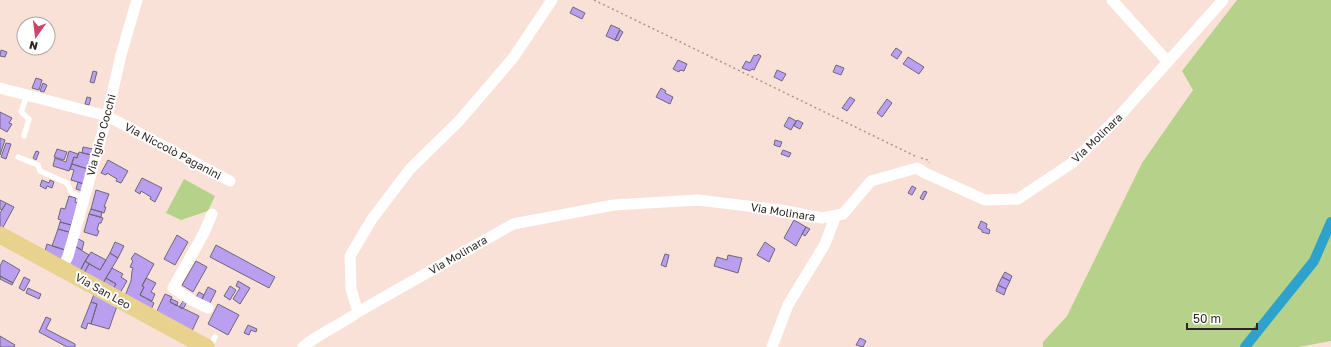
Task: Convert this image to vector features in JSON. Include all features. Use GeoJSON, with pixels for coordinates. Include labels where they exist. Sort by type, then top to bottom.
{"type":"FeatureCollection","features":[{"type":"Feature","properties":{"kind":"main road","name":"Via San Leo"},"geometry":{"type":"LineString","coordinates":[[0,235],[62,268],[210,342]]}},
{"type":"Feature","properties":{"kind":"street","name":"Via Igino Cocchi"},"geometry":{"type":"LineString","coordinates":[[62,268],[68,256],[107,116],[120,55],[137,0]]}},
{"type":"Feature","properties":{"kind":"street"},"geometry":{"type":"LineString","coordinates":[[358,312],[351,289],[350,256],[372,219],[410,169],[459,121],[513,58],[552,0]]}},
{"type":"Feature","properties":{"kind":"street"},"geometry":{"type":"LineString","coordinates":[[1112,0],[1168,62]]}},
{"type":"Feature","properties":{"kind":"street","name":"Via Molinara"},"geometry":{"type":"LineString","coordinates":[[303,347],[358,312],[513,224],[614,205],[698,200],[781,210],[822,218],[843,214],[871,181],[917,168],[985,200],[1018,199],[1072,163],[1122,113],[1223,0]]}},
{"type":"Feature","properties":{"kind":"street","name":"Via Niccolò Paganini"},"geometry":{"type":"LineString","coordinates":[[0,88],[107,116],[230,181]]}},
{"type":"Feature","properties":{"kind":"street"},"geometry":{"type":"LineString","coordinates":[[208,308],[192,300],[174,288],[204,233],[212,214]]}},
{"type":"Feature","properties":{"kind":"street"},"geometry":{"type":"LineString","coordinates":[[772,347],[788,305],[825,244],[836,215]]}},
{"type":"Feature","properties":{"kind":"lane"},"geometry":{"type":"LineString","coordinates":[[24,136],[29,119],[21,112],[27,96]]}},
{"type":"Feature","properties":{"kind":"lane"},"geometry":{"type":"LineString","coordinates":[[18,157],[38,165],[40,171],[67,183],[72,193],[84,198]]}},
{"type":"Feature","properties":{"kind":"lane"},"geometry":{"type":"LineString","coordinates":[[209,347],[210,342]]}},
{"type":"Feature","properties":{"kind":"path"},"geometry":{"type":"LineString","coordinates":[[594,0],[916,157],[928,160],[930,165],[925,173]]}},
{"type":"Feature","properties":{"kind":"green space"},"geometry":{"type":"Polygon","coordinates":[[[1237,0],[1331,0],[1331,341],[1298,347],[1043,347],[1043,342],[1067,316],[1142,163],[1193,90],[1182,71],[1237,0]]]}},
{"type":"Feature","properties":{"kind":"green space"},"geometry":{"type":"Polygon","coordinates":[[[184,179],[215,196],[208,211],[181,220],[166,213],[184,179]]]}},
{"type":"Feature","properties":{"kind":"building"},"geometry":{"type":"Polygon","coordinates":[[[573,7],[585,13],[582,19],[570,13],[573,7]]]}},
{"type":"Feature","properties":{"kind":"building"},"geometry":{"type":"Polygon","coordinates":[[[611,25],[620,29],[615,40],[606,36],[611,25]]]}},
{"type":"Feature","properties":{"kind":"building"},"geometry":{"type":"Polygon","coordinates":[[[620,30],[623,32],[618,41],[615,40],[620,30]]]}},
{"type":"Feature","properties":{"kind":"building"},"geometry":{"type":"Polygon","coordinates":[[[896,48],[902,52],[897,59],[891,55],[896,48]]]}},
{"type":"Feature","properties":{"kind":"building"},"geometry":{"type":"Polygon","coordinates":[[[1,50],[7,52],[5,57],[0,56],[1,50]]]}},
{"type":"Feature","properties":{"kind":"building"},"geometry":{"type":"Polygon","coordinates":[[[758,54],[761,56],[754,70],[752,69],[750,71],[742,68],[746,61],[750,63],[754,55],[756,56],[758,54]]]}},
{"type":"Feature","properties":{"kind":"building"},"geometry":{"type":"Polygon","coordinates":[[[908,57],[924,67],[919,74],[903,64],[908,57]]]}},
{"type":"Feature","properties":{"kind":"building"},"geometry":{"type":"Polygon","coordinates":[[[678,60],[687,64],[684,71],[680,70],[679,72],[673,69],[678,60]]]}},
{"type":"Feature","properties":{"kind":"building"},"geometry":{"type":"Polygon","coordinates":[[[836,65],[844,68],[841,75],[833,72],[836,65]]]}},
{"type":"Feature","properties":{"kind":"building"},"geometry":{"type":"Polygon","coordinates":[[[777,70],[786,74],[782,81],[774,77],[777,70]]]}},
{"type":"Feature","properties":{"kind":"building"},"geometry":{"type":"Polygon","coordinates":[[[93,71],[97,72],[94,83],[90,82],[93,71]]]}},
{"type":"Feature","properties":{"kind":"building"},"geometry":{"type":"Polygon","coordinates":[[[36,78],[42,80],[39,90],[32,88],[36,78]]]}},
{"type":"Feature","properties":{"kind":"building"},"geometry":{"type":"Polygon","coordinates":[[[43,83],[47,85],[44,92],[40,91],[43,83]]]}},
{"type":"Feature","properties":{"kind":"building"},"geometry":{"type":"Polygon","coordinates":[[[661,88],[666,91],[665,93],[673,97],[670,104],[656,97],[661,88]]]}},
{"type":"Feature","properties":{"kind":"building"},"geometry":{"type":"Polygon","coordinates":[[[87,97],[91,98],[89,105],[85,104],[87,97]]]}},
{"type":"Feature","properties":{"kind":"building"},"geometry":{"type":"Polygon","coordinates":[[[850,97],[855,100],[847,111],[842,108],[850,97]]]}},
{"type":"Feature","properties":{"kind":"building"},"geometry":{"type":"Polygon","coordinates":[[[887,99],[892,103],[882,117],[877,113],[887,99]]]}},
{"type":"Feature","properties":{"kind":"building"},"geometry":{"type":"Polygon","coordinates":[[[0,112],[12,118],[9,123],[12,124],[7,132],[0,128],[0,112]]]}},
{"type":"Feature","properties":{"kind":"building"},"geometry":{"type":"Polygon","coordinates":[[[789,117],[796,121],[791,130],[784,126],[789,117]]]}},
{"type":"Feature","properties":{"kind":"building"},"geometry":{"type":"Polygon","coordinates":[[[797,120],[803,123],[800,129],[794,126],[797,120]]]}},
{"type":"Feature","properties":{"kind":"building"},"geometry":{"type":"Polygon","coordinates":[[[0,138],[5,140],[0,155],[0,138]]]}},
{"type":"Feature","properties":{"kind":"building"},"geometry":{"type":"Polygon","coordinates":[[[775,140],[782,142],[780,147],[774,145],[775,140]]]}},
{"type":"Feature","properties":{"kind":"building"},"geometry":{"type":"Polygon","coordinates":[[[6,143],[11,144],[6,159],[1,157],[6,143]]]}},
{"type":"Feature","properties":{"kind":"building"},"geometry":{"type":"Polygon","coordinates":[[[83,147],[93,149],[92,155],[82,153],[83,147]]]}},
{"type":"Feature","properties":{"kind":"building"},"geometry":{"type":"Polygon","coordinates":[[[57,149],[67,152],[64,160],[54,157],[57,149]]]}},
{"type":"Feature","properties":{"kind":"building"},"geometry":{"type":"Polygon","coordinates":[[[783,150],[791,153],[789,157],[781,154],[783,150]]]}},
{"type":"Feature","properties":{"kind":"building"},"geometry":{"type":"Polygon","coordinates":[[[36,151],[39,152],[36,160],[33,158],[36,151]]]}},
{"type":"Feature","properties":{"kind":"building"},"geometry":{"type":"Polygon","coordinates":[[[69,151],[78,154],[77,158],[74,157],[69,171],[53,166],[55,158],[66,162],[69,151]]]}},
{"type":"Feature","properties":{"kind":"building"},"geometry":{"type":"Polygon","coordinates":[[[79,152],[92,155],[88,169],[72,164],[74,157],[77,158],[79,152]]]}},
{"type":"Feature","properties":{"kind":"building"},"geometry":{"type":"Polygon","coordinates":[[[108,160],[128,171],[121,183],[116,181],[117,179],[107,173],[106,175],[101,173],[108,160]]]}},
{"type":"Feature","properties":{"kind":"building"},"geometry":{"type":"Polygon","coordinates":[[[72,164],[88,169],[84,184],[71,180],[74,170],[70,169],[72,164]]]}},
{"type":"Feature","properties":{"kind":"building"},"geometry":{"type":"Polygon","coordinates":[[[142,178],[162,188],[155,202],[150,199],[151,197],[141,191],[140,194],[135,191],[142,178]]]}},
{"type":"Feature","properties":{"kind":"building"},"geometry":{"type":"Polygon","coordinates":[[[42,180],[49,183],[50,180],[54,182],[52,188],[47,186],[46,189],[40,186],[42,180]]]}},
{"type":"Feature","properties":{"kind":"building"},"geometry":{"type":"Polygon","coordinates":[[[78,182],[84,184],[82,191],[76,189],[78,182]]]}},
{"type":"Feature","properties":{"kind":"building"},"geometry":{"type":"Polygon","coordinates":[[[912,186],[916,188],[912,195],[908,193],[912,186]]]}},
{"type":"Feature","properties":{"kind":"building"},"geometry":{"type":"Polygon","coordinates":[[[96,190],[109,194],[104,207],[106,207],[104,213],[91,209],[96,190]]]}},
{"type":"Feature","properties":{"kind":"building"},"geometry":{"type":"Polygon","coordinates":[[[924,191],[927,192],[923,200],[920,198],[924,191]]]}},
{"type":"Feature","properties":{"kind":"building"},"geometry":{"type":"Polygon","coordinates":[[[69,196],[76,198],[75,202],[78,203],[71,225],[60,222],[61,220],[58,219],[61,208],[65,209],[69,196]]]}},
{"type":"Feature","properties":{"kind":"building"},"geometry":{"type":"Polygon","coordinates":[[[0,200],[6,203],[2,210],[0,209],[0,200]]]}},
{"type":"Feature","properties":{"kind":"building"},"geometry":{"type":"Polygon","coordinates":[[[6,203],[14,207],[2,229],[0,227],[0,213],[6,203]]]}},
{"type":"Feature","properties":{"kind":"building"},"geometry":{"type":"Polygon","coordinates":[[[91,209],[102,212],[101,217],[89,214],[91,209]]]}},
{"type":"Feature","properties":{"kind":"building"},"geometry":{"type":"Polygon","coordinates":[[[89,214],[103,218],[101,223],[99,223],[97,230],[99,231],[97,236],[84,232],[89,214]]]}},
{"type":"Feature","properties":{"kind":"building"},"geometry":{"type":"Polygon","coordinates":[[[794,220],[806,227],[796,246],[784,238],[794,220]]]}},
{"type":"Feature","properties":{"kind":"building"},"geometry":{"type":"Polygon","coordinates":[[[981,221],[987,224],[986,228],[990,230],[989,234],[982,232],[982,230],[978,228],[981,221]]]}},
{"type":"Feature","properties":{"kind":"building"},"geometry":{"type":"Polygon","coordinates":[[[60,222],[71,225],[69,232],[58,229],[60,222]]]}},
{"type":"Feature","properties":{"kind":"building"},"geometry":{"type":"Polygon","coordinates":[[[806,227],[810,229],[805,236],[802,234],[806,227]]]}},
{"type":"Feature","properties":{"kind":"building"},"geometry":{"type":"Polygon","coordinates":[[[58,229],[69,232],[65,250],[52,246],[58,229]]]}},
{"type":"Feature","properties":{"kind":"building"},"geometry":{"type":"Polygon","coordinates":[[[177,235],[188,242],[175,265],[164,259],[177,235]]]}},
{"type":"Feature","properties":{"kind":"building"},"geometry":{"type":"Polygon","coordinates":[[[75,237],[84,242],[82,250],[73,245],[75,237]]]}},
{"type":"Feature","properties":{"kind":"building"},"geometry":{"type":"Polygon","coordinates":[[[115,242],[124,246],[118,258],[110,253],[115,242]]]}},
{"type":"Feature","properties":{"kind":"building"},"geometry":{"type":"Polygon","coordinates":[[[765,242],[775,249],[769,262],[757,255],[765,242]]]}},
{"type":"Feature","properties":{"kind":"building"},"geometry":{"type":"Polygon","coordinates":[[[47,244],[65,250],[61,259],[45,251],[47,244]]]}},
{"type":"Feature","properties":{"kind":"building"},"geometry":{"type":"Polygon","coordinates":[[[73,245],[89,255],[80,271],[66,263],[73,245]]]}},
{"type":"Feature","properties":{"kind":"building"},"geometry":{"type":"Polygon","coordinates":[[[216,245],[275,277],[269,288],[210,257],[216,245]]]}},
{"type":"Feature","properties":{"kind":"building"},"geometry":{"type":"Polygon","coordinates":[[[91,252],[106,260],[100,270],[85,261],[91,252]]]}},
{"type":"Feature","properties":{"kind":"building"},"geometry":{"type":"Polygon","coordinates":[[[110,253],[118,258],[103,283],[84,273],[89,264],[100,270],[110,253]]]}},
{"type":"Feature","properties":{"kind":"building"},"geometry":{"type":"Polygon","coordinates":[[[135,253],[154,264],[142,286],[144,287],[140,295],[154,303],[150,312],[124,298],[131,281],[133,268],[130,267],[133,261],[131,259],[135,253]]]}},
{"type":"Feature","properties":{"kind":"building"},"geometry":{"type":"Polygon","coordinates":[[[665,254],[669,255],[666,267],[661,265],[665,254]]]}},
{"type":"Feature","properties":{"kind":"building"},"geometry":{"type":"Polygon","coordinates":[[[728,255],[742,258],[738,273],[714,266],[717,257],[727,260],[728,255]]]}},
{"type":"Feature","properties":{"kind":"building"},"geometry":{"type":"Polygon","coordinates":[[[3,260],[20,270],[13,283],[0,276],[0,266],[3,260]]]}},
{"type":"Feature","properties":{"kind":"building"},"geometry":{"type":"Polygon","coordinates":[[[85,261],[89,264],[84,273],[80,271],[85,261]]]}},
{"type":"Feature","properties":{"kind":"building"},"geometry":{"type":"Polygon","coordinates":[[[196,261],[207,267],[193,292],[182,285],[196,261]]]}},
{"type":"Feature","properties":{"kind":"building"},"geometry":{"type":"Polygon","coordinates":[[[112,268],[123,274],[121,277],[127,281],[120,293],[113,289],[116,284],[106,278],[112,268]]]}},
{"type":"Feature","properties":{"kind":"building"},"geometry":{"type":"Polygon","coordinates":[[[1005,272],[1012,276],[1010,281],[1002,277],[1005,272]]]}},
{"type":"Feature","properties":{"kind":"building"},"geometry":{"type":"Polygon","coordinates":[[[0,276],[13,283],[12,285],[0,279],[0,276]]]}},
{"type":"Feature","properties":{"kind":"building"},"geometry":{"type":"Polygon","coordinates":[[[24,277],[30,280],[24,291],[19,288],[24,277]]]}},
{"type":"Feature","properties":{"kind":"building"},"geometry":{"type":"Polygon","coordinates":[[[1002,277],[1010,281],[1006,289],[998,285],[1002,277]]]}},
{"type":"Feature","properties":{"kind":"building"},"geometry":{"type":"Polygon","coordinates":[[[106,278],[116,284],[113,289],[103,283],[106,278]]]}},
{"type":"Feature","properties":{"kind":"building"},"geometry":{"type":"Polygon","coordinates":[[[146,278],[156,283],[151,292],[155,294],[152,301],[140,295],[146,278]]]}},
{"type":"Feature","properties":{"kind":"building"},"geometry":{"type":"Polygon","coordinates":[[[238,281],[250,288],[240,304],[233,299],[240,288],[236,286],[238,281]]]}},
{"type":"Feature","properties":{"kind":"building"},"geometry":{"type":"Polygon","coordinates":[[[998,285],[1006,289],[1004,295],[996,291],[998,285]]]}},
{"type":"Feature","properties":{"kind":"building"},"geometry":{"type":"Polygon","coordinates":[[[230,286],[236,290],[230,300],[224,296],[230,286]]]}},
{"type":"Feature","properties":{"kind":"building"},"geometry":{"type":"Polygon","coordinates":[[[208,287],[216,291],[209,305],[201,301],[208,287]]]}},
{"type":"Feature","properties":{"kind":"building"},"geometry":{"type":"Polygon","coordinates":[[[28,288],[41,294],[39,299],[26,293],[28,288]]]}},
{"type":"Feature","properties":{"kind":"building"},"geometry":{"type":"Polygon","coordinates":[[[199,292],[204,295],[201,301],[195,299],[199,292]]]}},
{"type":"Feature","properties":{"kind":"building"},"geometry":{"type":"Polygon","coordinates":[[[94,294],[117,306],[109,329],[91,324],[97,304],[91,302],[94,294]]]}},
{"type":"Feature","properties":{"kind":"building"},"geometry":{"type":"Polygon","coordinates":[[[165,294],[172,297],[170,302],[199,316],[191,333],[155,315],[165,294]]]}},
{"type":"Feature","properties":{"kind":"building"},"geometry":{"type":"Polygon","coordinates":[[[171,299],[178,302],[177,306],[170,302],[171,299]]]}},
{"type":"Feature","properties":{"kind":"building"},"geometry":{"type":"Polygon","coordinates":[[[184,300],[187,302],[183,309],[179,307],[184,300]]]}},
{"type":"Feature","properties":{"kind":"building"},"geometry":{"type":"Polygon","coordinates":[[[91,302],[97,304],[91,324],[88,323],[86,329],[81,327],[91,302]]]}},
{"type":"Feature","properties":{"kind":"building"},"geometry":{"type":"Polygon","coordinates":[[[218,304],[239,315],[228,335],[208,324],[218,304]]]}},
{"type":"Feature","properties":{"kind":"building"},"geometry":{"type":"Polygon","coordinates":[[[46,317],[51,319],[46,329],[75,344],[75,347],[67,347],[39,332],[46,317]]]}},
{"type":"Feature","properties":{"kind":"building"},"geometry":{"type":"Polygon","coordinates":[[[248,325],[257,329],[256,332],[251,330],[249,335],[244,333],[248,325]]]}},
{"type":"Feature","properties":{"kind":"building"},"geometry":{"type":"Polygon","coordinates":[[[0,336],[15,345],[14,347],[0,347],[0,336]]]}},
{"type":"Feature","properties":{"kind":"building"},"geometry":{"type":"Polygon","coordinates":[[[860,338],[866,341],[863,347],[856,345],[860,338]]]}},
{"type":"Feature","properties":{"kind":"waterway"},"geometry":{"type":"LineString","coordinates":[[1245,347],[1314,261],[1331,222]]}}]}
